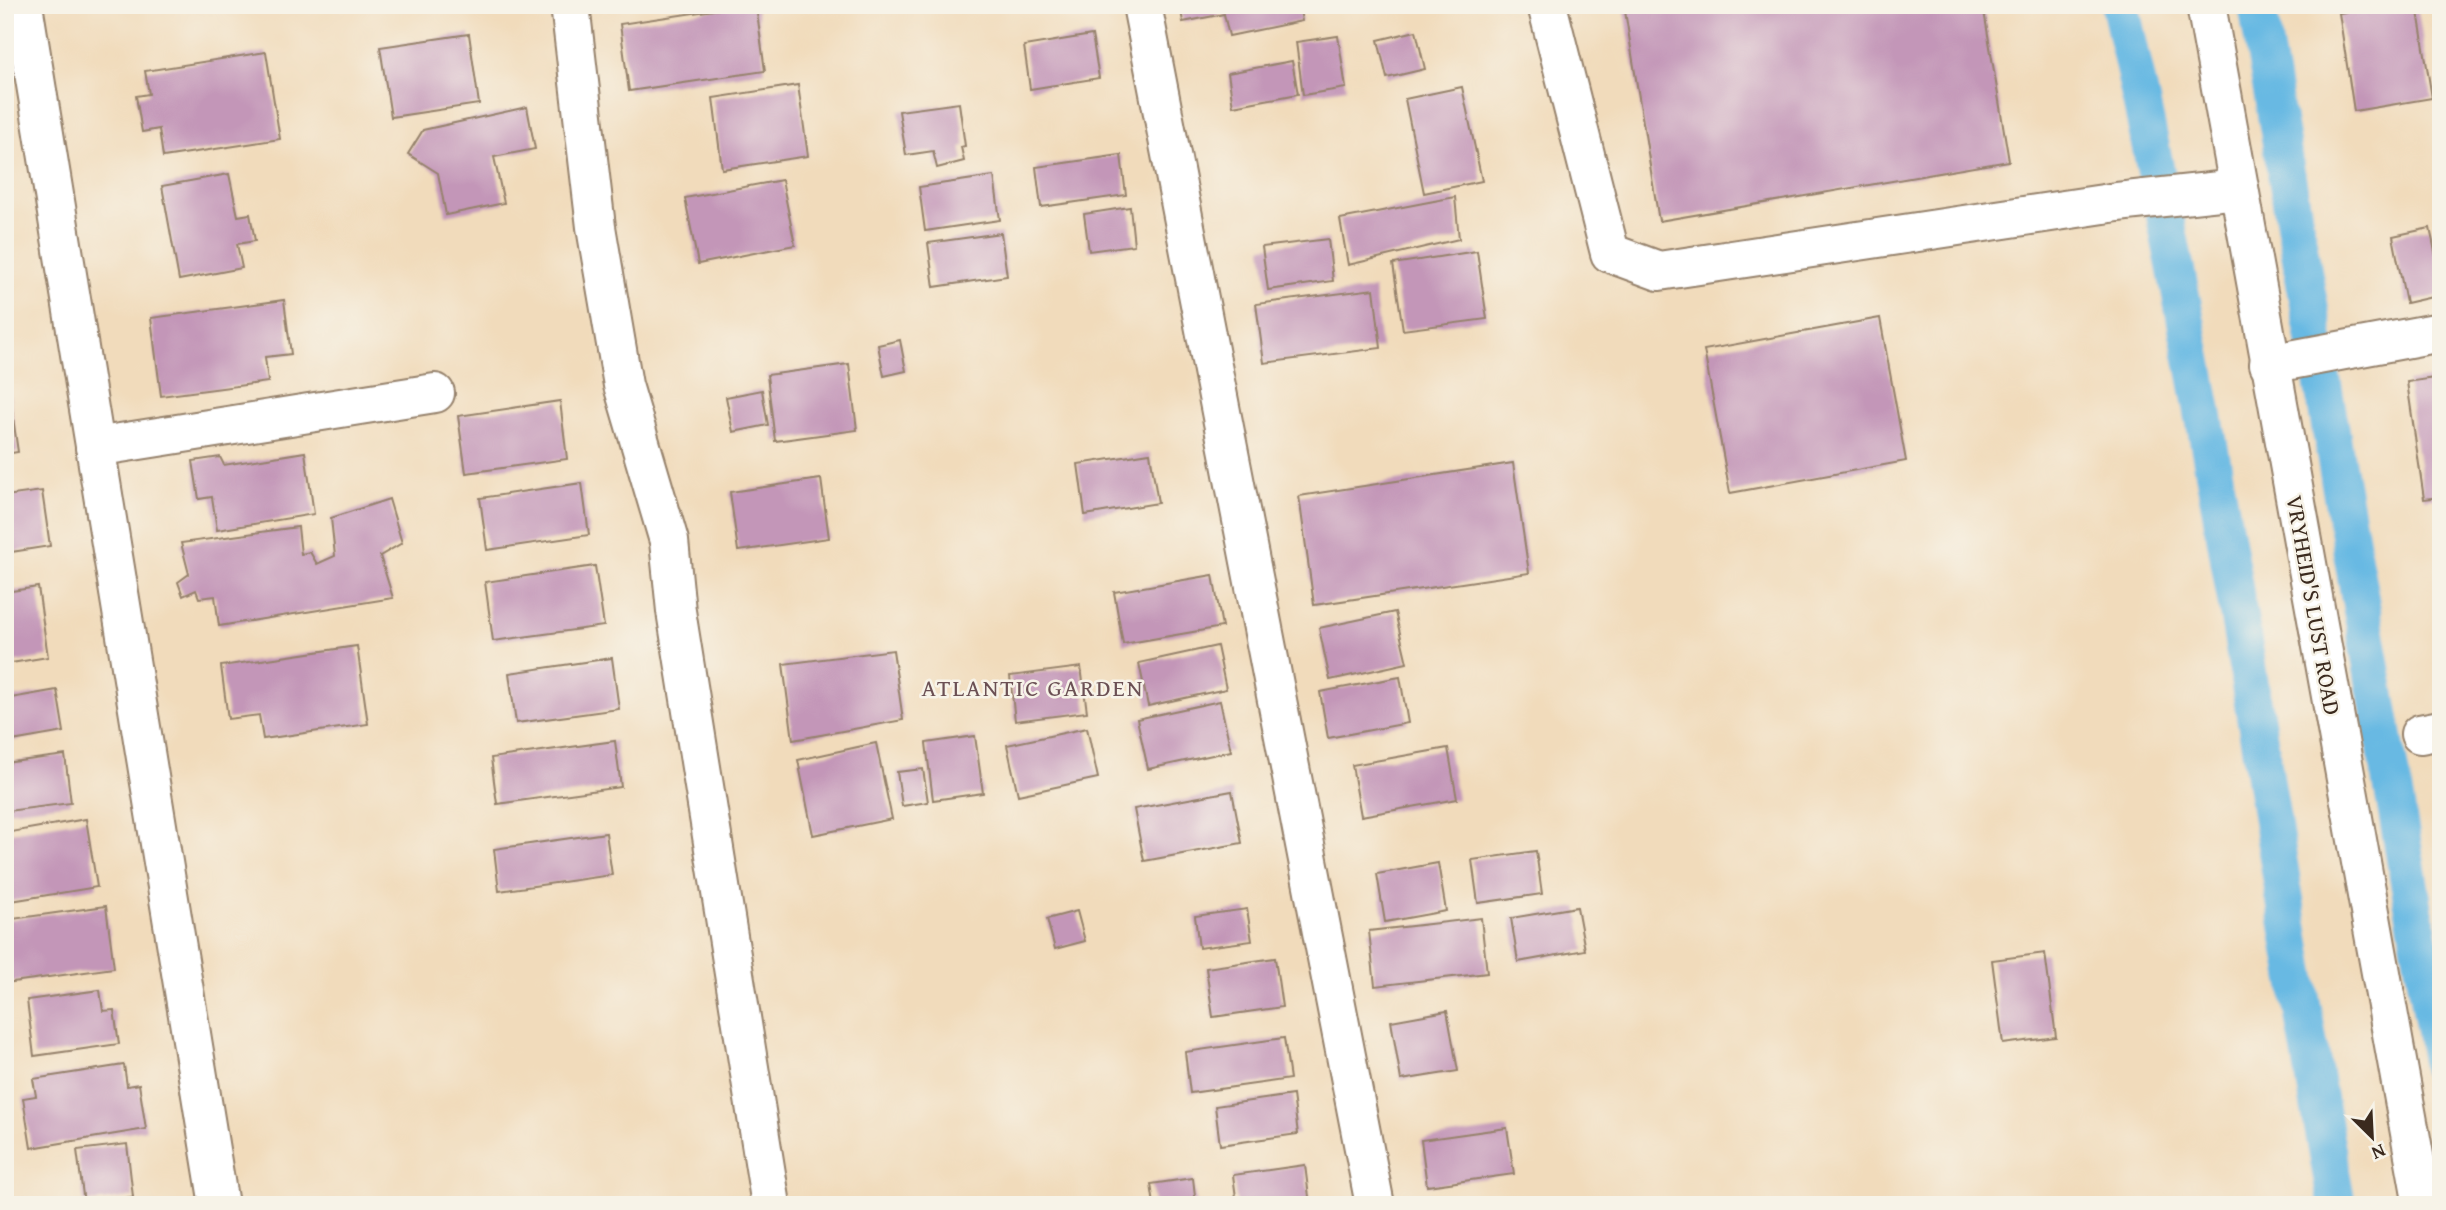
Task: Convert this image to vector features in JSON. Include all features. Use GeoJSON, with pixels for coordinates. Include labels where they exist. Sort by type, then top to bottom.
{"type":"FeatureCollection","features":[{"type":"Feature","properties":{"kind":"street"},"geometry":{"type":"LineString","coordinates":[[23,5],[219,1205]]}},
{"type":"Feature","properties":{"kind":"street"},"geometry":{"type":"LineString","coordinates":[[570,5],[596,227],[623,385],[668,541],[676,611],[771,1205]]}},
{"type":"Feature","properties":{"kind":"street"},"geometry":{"type":"LineString","coordinates":[[1142,5],[1375,1205]]}},
{"type":"Feature","properties":{"kind":"street"},"geometry":{"type":"LineString","coordinates":[[1547,5],[1610,253],[1659,271],[2117,202],[2238,189]]}},
{"type":"Feature","properties":{"kind":"street","name":"VRYHEID'S LUST ROAD"},"geometry":{"type":"LineString","coordinates":[[2206,5],[2238,189],[2279,362],[2423,1205]]}},
{"type":"Feature","properties":{"kind":"street"},"geometry":{"type":"LineString","coordinates":[[2279,362],[2441,332]]}},
{"type":"Feature","properties":{"kind":"street"},"geometry":{"type":"LineString","coordinates":[[95,447],[435,393]]}},
{"type":"Feature","properties":{"kind":"building"},"geometry":{"type":"Polygon","coordinates":[[[756,5],[765,71],[629,91],[620,24],[756,5]]]}},
{"type":"Feature","properties":{"kind":"building"},"geometry":{"type":"Polygon","coordinates":[[[1180,5],[1299,5],[1302,21],[1229,36],[1224,14],[1183,22],[1180,5]]]}},
{"type":"Feature","properties":{"kind":"building"},"geometry":{"type":"Polygon","coordinates":[[[1624,5],[1983,5],[2009,161],[1659,221],[1624,5]]]}},
{"type":"Feature","properties":{"kind":"building"},"geometry":{"type":"Polygon","coordinates":[[[2388,5],[2417,5],[2432,98],[2354,111],[2339,13],[2388,5]]]}},
{"type":"Feature","properties":{"kind":"building"},"geometry":{"type":"Polygon","coordinates":[[[1416,31],[1425,69],[1387,78],[1378,40],[1416,31]]]}},
{"type":"Feature","properties":{"kind":"building"},"geometry":{"type":"Polygon","coordinates":[[[469,34],[479,104],[391,117],[380,47],[469,34]]]}},
{"type":"Feature","properties":{"kind":"building"},"geometry":{"type":"Polygon","coordinates":[[[1092,35],[1099,78],[1030,89],[1024,46],[1092,35]]]}},
{"type":"Feature","properties":{"kind":"building"},"geometry":{"type":"Polygon","coordinates":[[[1338,36],[1346,88],[1303,95],[1296,42],[1338,36]]]}},
{"type":"Feature","properties":{"kind":"building"},"geometry":{"type":"Polygon","coordinates":[[[266,52],[280,139],[163,157],[159,129],[142,132],[136,96],[149,94],[145,71],[266,52]]]}},
{"type":"Feature","properties":{"kind":"building"},"geometry":{"type":"Polygon","coordinates":[[[1292,61],[1298,94],[1233,106],[1228,73],[1292,61]]]}},
{"type":"Feature","properties":{"kind":"building"},"geometry":{"type":"Polygon","coordinates":[[[798,85],[808,156],[722,169],[713,98],[798,85]]]}},
{"type":"Feature","properties":{"kind":"building"},"geometry":{"type":"Polygon","coordinates":[[[1462,87],[1482,181],[1424,193],[1405,99],[1462,87]]]}},
{"type":"Feature","properties":{"kind":"building"},"geometry":{"type":"Polygon","coordinates":[[[959,103],[965,146],[961,147],[964,161],[937,168],[933,151],[906,155],[899,111],[959,103]]]}},
{"type":"Feature","properties":{"kind":"building"},"geometry":{"type":"Polygon","coordinates":[[[527,107],[535,149],[494,157],[504,203],[446,215],[438,173],[408,154],[423,130],[527,107]]]}},
{"type":"Feature","properties":{"kind":"building"},"geometry":{"type":"Polygon","coordinates":[[[1121,155],[1126,195],[1041,207],[1036,167],[1121,155]]]}},
{"type":"Feature","properties":{"kind":"building"},"geometry":{"type":"Polygon","coordinates":[[[229,174],[238,216],[250,214],[255,241],[237,244],[242,268],[179,280],[162,186],[229,174]]]}},
{"type":"Feature","properties":{"kind":"building"},"geometry":{"type":"Polygon","coordinates":[[[994,176],[1000,220],[925,231],[919,187],[994,176]]]}},
{"type":"Feature","properties":{"kind":"building"},"geometry":{"type":"Polygon","coordinates":[[[782,180],[795,245],[698,264],[685,198],[782,180]]]}},
{"type":"Feature","properties":{"kind":"building"},"geometry":{"type":"Polygon","coordinates":[[[1455,197],[1459,239],[1348,265],[1340,219],[1455,197]]]}},
{"type":"Feature","properties":{"kind":"building"},"geometry":{"type":"Polygon","coordinates":[[[1130,207],[1134,245],[1089,251],[1084,214],[1130,207]]]}},
{"type":"Feature","properties":{"kind":"building"},"geometry":{"type":"Polygon","coordinates":[[[2430,228],[2441,280],[2441,295],[2406,303],[2393,236],[2430,228]]]}},
{"type":"Feature","properties":{"kind":"building"},"geometry":{"type":"Polygon","coordinates":[[[1001,233],[1007,276],[934,287],[928,243],[1001,233]]]}},
{"type":"Feature","properties":{"kind":"building"},"geometry":{"type":"Polygon","coordinates":[[[1328,239],[1333,281],[1268,290],[1262,247],[1328,239]]]}},
{"type":"Feature","properties":{"kind":"building"},"geometry":{"type":"Polygon","coordinates":[[[1477,251],[1487,319],[1403,330],[1393,264],[1477,251]]]}},
{"type":"Feature","properties":{"kind":"building"},"geometry":{"type":"Polygon","coordinates":[[[1374,289],[1381,348],[1264,363],[1256,304],[1374,289]]]}},
{"type":"Feature","properties":{"kind":"building"},"geometry":{"type":"Polygon","coordinates":[[[284,300],[291,354],[265,357],[268,382],[161,396],[151,318],[284,300]]]}},
{"type":"Feature","properties":{"kind":"building"},"geometry":{"type":"Polygon","coordinates":[[[1880,318],[1906,461],[1730,493],[1704,350],[1880,318]]]}},
{"type":"Feature","properties":{"kind":"building"},"geometry":{"type":"Polygon","coordinates":[[[900,340],[906,371],[884,376],[878,345],[900,340]]]}},
{"type":"Feature","properties":{"kind":"building"},"geometry":{"type":"Polygon","coordinates":[[[849,364],[857,430],[775,441],[767,375],[849,364]]]}},
{"type":"Feature","properties":{"kind":"building"},"geometry":{"type":"Polygon","coordinates":[[[2441,377],[2441,497],[2424,499],[2407,382],[2441,377]]]}},
{"type":"Feature","properties":{"kind":"building"},"geometry":{"type":"Polygon","coordinates":[[[9,390],[18,452],[5,454],[5,391],[9,390]]]}},
{"type":"Feature","properties":{"kind":"building"},"geometry":{"type":"Polygon","coordinates":[[[762,390],[768,425],[733,432],[726,397],[762,390]]]}},
{"type":"Feature","properties":{"kind":"building"},"geometry":{"type":"Polygon","coordinates":[[[560,401],[567,459],[466,473],[458,416],[560,401]]]}},
{"type":"Feature","properties":{"kind":"building"},"geometry":{"type":"Polygon","coordinates":[[[305,452],[314,514],[217,530],[212,497],[199,499],[193,461],[220,457],[224,465],[305,452]]]}},
{"type":"Feature","properties":{"kind":"building"},"geometry":{"type":"Polygon","coordinates":[[[1150,453],[1158,503],[1085,515],[1078,464],[1150,453]]]}},
{"type":"Feature","properties":{"kind":"building"},"geometry":{"type":"Polygon","coordinates":[[[1513,463],[1529,573],[1314,605],[1299,496],[1513,463]]]}},
{"type":"Feature","properties":{"kind":"building"},"geometry":{"type":"Polygon","coordinates":[[[821,479],[829,538],[738,551],[730,492],[821,479]]]}},
{"type":"Feature","properties":{"kind":"building"},"geometry":{"type":"Polygon","coordinates":[[[582,483],[589,535],[487,550],[480,498],[582,483]]]}},
{"type":"Feature","properties":{"kind":"building"},"geometry":{"type":"Polygon","coordinates":[[[42,491],[50,546],[5,553],[5,496],[42,491]]]}},
{"type":"Feature","properties":{"kind":"building"},"geometry":{"type":"Polygon","coordinates":[[[389,499],[402,543],[380,556],[393,598],[219,626],[215,596],[199,598],[196,590],[183,596],[178,582],[189,574],[181,543],[298,527],[301,554],[310,552],[317,564],[335,556],[331,518],[389,499]]]}},
{"type":"Feature","properties":{"kind":"building"},"geometry":{"type":"Polygon","coordinates":[[[595,566],[604,626],[493,641],[485,582],[595,566]]]}},
{"type":"Feature","properties":{"kind":"building"},"geometry":{"type":"Polygon","coordinates":[[[1213,575],[1222,627],[1123,644],[1114,592],[1213,575]]]}},
{"type":"Feature","properties":{"kind":"building"},"geometry":{"type":"Polygon","coordinates":[[[38,587],[48,657],[5,664],[5,592],[38,587]]]}},
{"type":"Feature","properties":{"kind":"building"},"geometry":{"type":"Polygon","coordinates":[[[1395,612],[1407,663],[1330,680],[1319,628],[1395,612]]]}},
{"type":"Feature","properties":{"kind":"building"},"geometry":{"type":"Polygon","coordinates":[[[357,646],[368,724],[263,739],[259,715],[228,719],[221,666],[357,646]]]}},
{"type":"Feature","properties":{"kind":"building"},"geometry":{"type":"Polygon","coordinates":[[[1217,646],[1226,689],[1148,706],[1139,663],[1217,646]]]}},
{"type":"Feature","properties":{"kind":"building"},"geometry":{"type":"Polygon","coordinates":[[[893,650],[903,720],[793,740],[783,664],[893,650]]]}},
{"type":"Feature","properties":{"kind":"building"},"geometry":{"type":"Polygon","coordinates":[[[612,658],[619,709],[516,723],[509,673],[612,658]]]}},
{"type":"Feature","properties":{"kind":"building"},"geometry":{"type":"Polygon","coordinates":[[[1081,667],[1087,712],[1015,721],[1010,676],[1081,667]]]}},
{"type":"Feature","properties":{"kind":"building"},"geometry":{"type":"Polygon","coordinates":[[[1400,677],[1408,723],[1328,738],[1320,692],[1400,677]]]}},
{"type":"Feature","properties":{"kind":"building"},"geometry":{"type":"Polygon","coordinates":[[[57,690],[64,732],[12,741],[5,699],[57,690]]]}},
{"type":"Feature","properties":{"kind":"building"},"geometry":{"type":"Polygon","coordinates":[[[1220,701],[1231,751],[1148,769],[1137,719],[1220,701]]]}},
{"type":"Feature","properties":{"kind":"building"},"geometry":{"type":"Polygon","coordinates":[[[1087,728],[1098,778],[1018,795],[1007,745],[1087,728]]]}},
{"type":"Feature","properties":{"kind":"building"},"geometry":{"type":"Polygon","coordinates":[[[975,736],[983,793],[933,800],[926,743],[975,736]]]}},
{"type":"Feature","properties":{"kind":"building"},"geometry":{"type":"Polygon","coordinates":[[[615,741],[621,787],[497,804],[491,758],[615,741]]]}},
{"type":"Feature","properties":{"kind":"building"},"geometry":{"type":"Polygon","coordinates":[[[876,743],[892,819],[813,835],[798,760],[876,743]]]}},
{"type":"Feature","properties":{"kind":"building"},"geometry":{"type":"Polygon","coordinates":[[[1448,748],[1457,799],[1361,816],[1352,765],[1448,748]]]}},
{"type":"Feature","properties":{"kind":"building"},"geometry":{"type":"Polygon","coordinates":[[[65,755],[71,803],[7,811],[8,820],[5,821],[5,763],[65,755]]]}},
{"type":"Feature","properties":{"kind":"building"},"geometry":{"type":"Polygon","coordinates":[[[923,769],[928,802],[902,806],[897,772],[923,769]]]}},
{"type":"Feature","properties":{"kind":"building"},"geometry":{"type":"Polygon","coordinates":[[[1232,791],[1242,843],[1144,861],[1134,809],[1232,791]]]}},
{"type":"Feature","properties":{"kind":"building"},"geometry":{"type":"Polygon","coordinates":[[[86,819],[97,887],[5,902],[5,833],[86,819]]]}},
{"type":"Feature","properties":{"kind":"building"},"geometry":{"type":"Polygon","coordinates":[[[606,833],[612,875],[499,891],[494,849],[606,833]]]}},
{"type":"Feature","properties":{"kind":"building"},"geometry":{"type":"Polygon","coordinates":[[[1536,851],[1542,894],[1478,903],[1472,860],[1536,851]]]}},
{"type":"Feature","properties":{"kind":"building"},"geometry":{"type":"Polygon","coordinates":[[[1438,863],[1446,911],[1385,922],[1377,874],[1438,863]]]}},
{"type":"Feature","properties":{"kind":"building"},"geometry":{"type":"Polygon","coordinates":[[[106,906],[114,968],[5,983],[5,920],[106,906]]]}},
{"type":"Feature","properties":{"kind":"building"},"geometry":{"type":"Polygon","coordinates":[[[1577,907],[1585,950],[1518,962],[1511,918],[1577,907]]]}},
{"type":"Feature","properties":{"kind":"building"},"geometry":{"type":"Polygon","coordinates":[[[1247,909],[1252,941],[1199,948],[1195,916],[1247,909]]]}},
{"type":"Feature","properties":{"kind":"building"},"geometry":{"type":"Polygon","coordinates":[[[1077,911],[1085,941],[1055,949],[1047,919],[1077,911]]]}},
{"type":"Feature","properties":{"kind":"building"},"geometry":{"type":"Polygon","coordinates":[[[1481,918],[1487,973],[1375,986],[1369,931],[1481,918]]]}},
{"type":"Feature","properties":{"kind":"building"},"geometry":{"type":"Polygon","coordinates":[[[2045,953],[2056,1037],[2003,1044],[1992,960],[2045,953]]]}},
{"type":"Feature","properties":{"kind":"building"},"geometry":{"type":"Polygon","coordinates":[[[1275,958],[1282,1007],[1213,1017],[1206,968],[1275,958]]]}},
{"type":"Feature","properties":{"kind":"building"},"geometry":{"type":"Polygon","coordinates":[[[100,990],[103,1011],[114,1010],[119,1044],[34,1056],[27,1000],[100,990]]]}},
{"type":"Feature","properties":{"kind":"building"},"geometry":{"type":"Polygon","coordinates":[[[1447,1011],[1458,1071],[1401,1080],[1391,1021],[1447,1011]]]}},
{"type":"Feature","properties":{"kind":"building"},"geometry":{"type":"Polygon","coordinates":[[[1284,1038],[1290,1079],[1190,1093],[1185,1052],[1284,1038]]]}},
{"type":"Feature","properties":{"kind":"building"},"geometry":{"type":"Polygon","coordinates":[[[124,1065],[127,1086],[139,1084],[146,1129],[31,1148],[23,1098],[36,1096],[33,1079],[124,1065]]]}},
{"type":"Feature","properties":{"kind":"building"},"geometry":{"type":"Polygon","coordinates":[[[1293,1095],[1298,1134],[1220,1145],[1215,1106],[1293,1095]]]}},
{"type":"Feature","properties":{"kind":"building"},"geometry":{"type":"Polygon","coordinates":[[[1507,1128],[1514,1174],[1427,1186],[1421,1140],[1507,1128]]]}},
{"type":"Feature","properties":{"kind":"building"},"geometry":{"type":"Polygon","coordinates":[[[127,1144],[133,1197],[84,1203],[77,1150],[127,1144]]]}},
{"type":"Feature","properties":{"kind":"building"},"geometry":{"type":"Polygon","coordinates":[[[1305,1165],[1310,1205],[1237,1205],[1233,1175],[1305,1165]]]}},
{"type":"Feature","properties":{"kind":"building"},"geometry":{"type":"Polygon","coordinates":[[[1193,1178],[1196,1205],[1154,1205],[1151,1184],[1193,1178]]]}},
{"type":"Feature","properties":{"kind":"waterway"},"geometry":{"type":"LineString","coordinates":[[2120,5],[2206,428],[2337,1205]]}},
{"type":"Feature","properties":{"kind":"waterway"},"geometry":{"type":"LineString","coordinates":[[2257,5],[2441,1066]]}},
{"type":"Feature","properties":{"kind":"district","name":"ATLANTIC GARDEN"},"geometry":{"type":"Point","coordinates":[1033,687]}}]}
